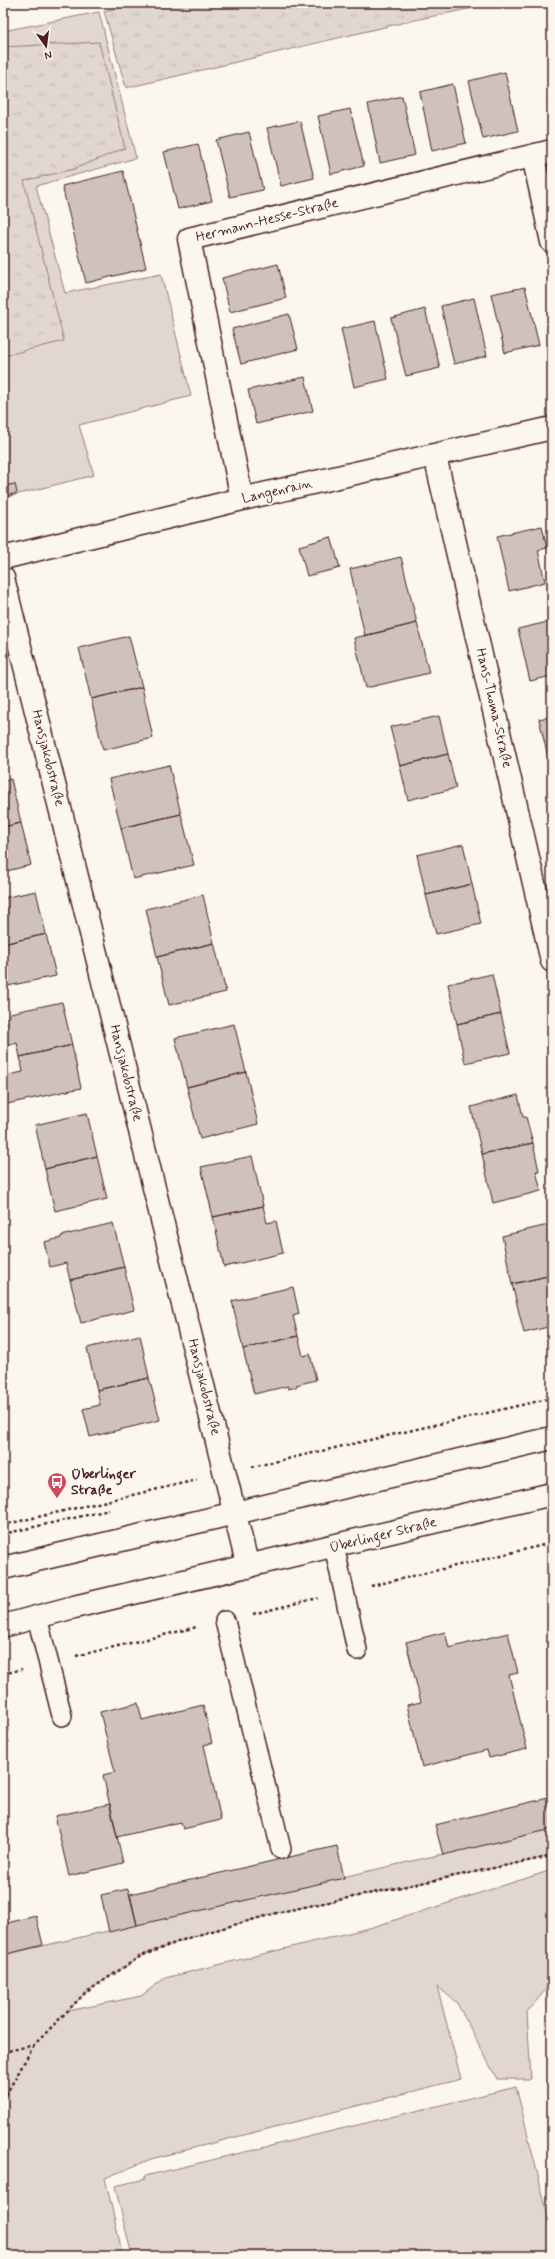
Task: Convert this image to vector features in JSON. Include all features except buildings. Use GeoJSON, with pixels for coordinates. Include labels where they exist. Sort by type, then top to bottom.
{"type":"FeatureCollection","features":[{"type":"Feature","properties":{"kind":"street","name":"Hermann-Hesse-Straße"},"geometry":{"type":"LineString","coordinates":[[242,499],[189,239],[542,154],[552,242]]}},
{"type":"Feature","properties":{"kind":"street","name":"Langenrain"},"geometry":{"type":"LineString","coordinates":[[3,558],[242,499],[436,456],[552,428]]}},
{"type":"Feature","properties":{"kind":"street","name":"Hans-Thoma-Straße"},"geometry":{"type":"LineString","coordinates":[[436,456],[552,961]]}},
{"type":"Feature","properties":{"kind":"street","name":"Hansjakobstraße"},"geometry":{"type":"LineString","coordinates":[[3,578],[226,1473],[248,1567]]}},
{"type":"Feature","properties":{"kind":"street"},"geometry":{"type":"LineString","coordinates":[[3,1568],[552,1438]]}},
{"type":"Feature","properties":{"kind":"street","name":"Überlinger Straße"},"geometry":{"type":"LineString","coordinates":[[3,1626],[552,1494]]}},
{"type":"Feature","properties":{"kind":"lane"},"geometry":{"type":"LineString","coordinates":[[334,1546],[357,1650]]}},
{"type":"Feature","properties":{"kind":"lane"},"geometry":{"type":"LineString","coordinates":[[37,1617],[62,1716]]}},
{"type":"Feature","properties":{"kind":"lane"},"geometry":{"type":"LineString","coordinates":[[225,1620],[281,1849]]}},
{"type":"Feature","properties":{"kind":"path"},"geometry":{"type":"LineString","coordinates":[[3,1525],[552,1398]]}},
{"type":"Feature","properties":{"kind":"path"},"geometry":{"type":"LineString","coordinates":[[3,1674],[552,1543]]}},
{"type":"Feature","properties":{"kind":"path"},"geometry":{"type":"LineString","coordinates":[[3,2100],[34,2045],[85,1993],[141,1956],[183,1940],[280,1912],[552,1856]]}},
{"type":"Feature","properties":{"kind":"path"},"geometry":{"type":"LineString","coordinates":[[3,2052],[34,2045]]}},
{"type":"Feature","properties":{"kind":"green space"},"geometry":{"type":"Polygon","coordinates":[[[141,3],[497,3],[410,21],[126,88],[104,11],[141,3]]]}},
{"type":"Feature","properties":{"kind":"green space"},"geometry":{"type":"Polygon","coordinates":[[[99,12],[136,158],[36,186],[65,293],[161,274],[191,396],[79,425],[94,475],[3,498],[3,31],[99,12]]]}},
{"type":"Feature","properties":{"kind":"green space"},"geometry":{"type":"Polygon","coordinates":[[[99,42],[125,148],[74,169],[24,181],[64,341],[3,356],[3,47],[99,42]]]}},
{"type":"Feature","properties":{"kind":"green space"},"geometry":{"type":"Polygon","coordinates":[[[552,1829],[552,1856],[280,1912],[191,1937],[141,1956],[85,1993],[68,2011],[141,1996],[165,1978],[373,1927],[552,1870],[552,1982],[527,2012],[531,2079],[497,2079],[457,2003],[437,1986],[461,2079],[151,2159],[105,2178],[123,2256],[3,2256],[3,1955],[552,1829]]]}},
{"type":"Feature","properties":{"kind":"green space"},"geometry":{"type":"Polygon","coordinates":[[[516,2087],[552,2232],[552,2256],[132,2256],[115,2186],[145,2179],[145,2176],[516,2087]]]}},
{"type":"Feature","properties":{"kind":"place","name":"Überlinger Straße"},"geometry":{"type":"Point","coordinates":[57,1499]}}]}
